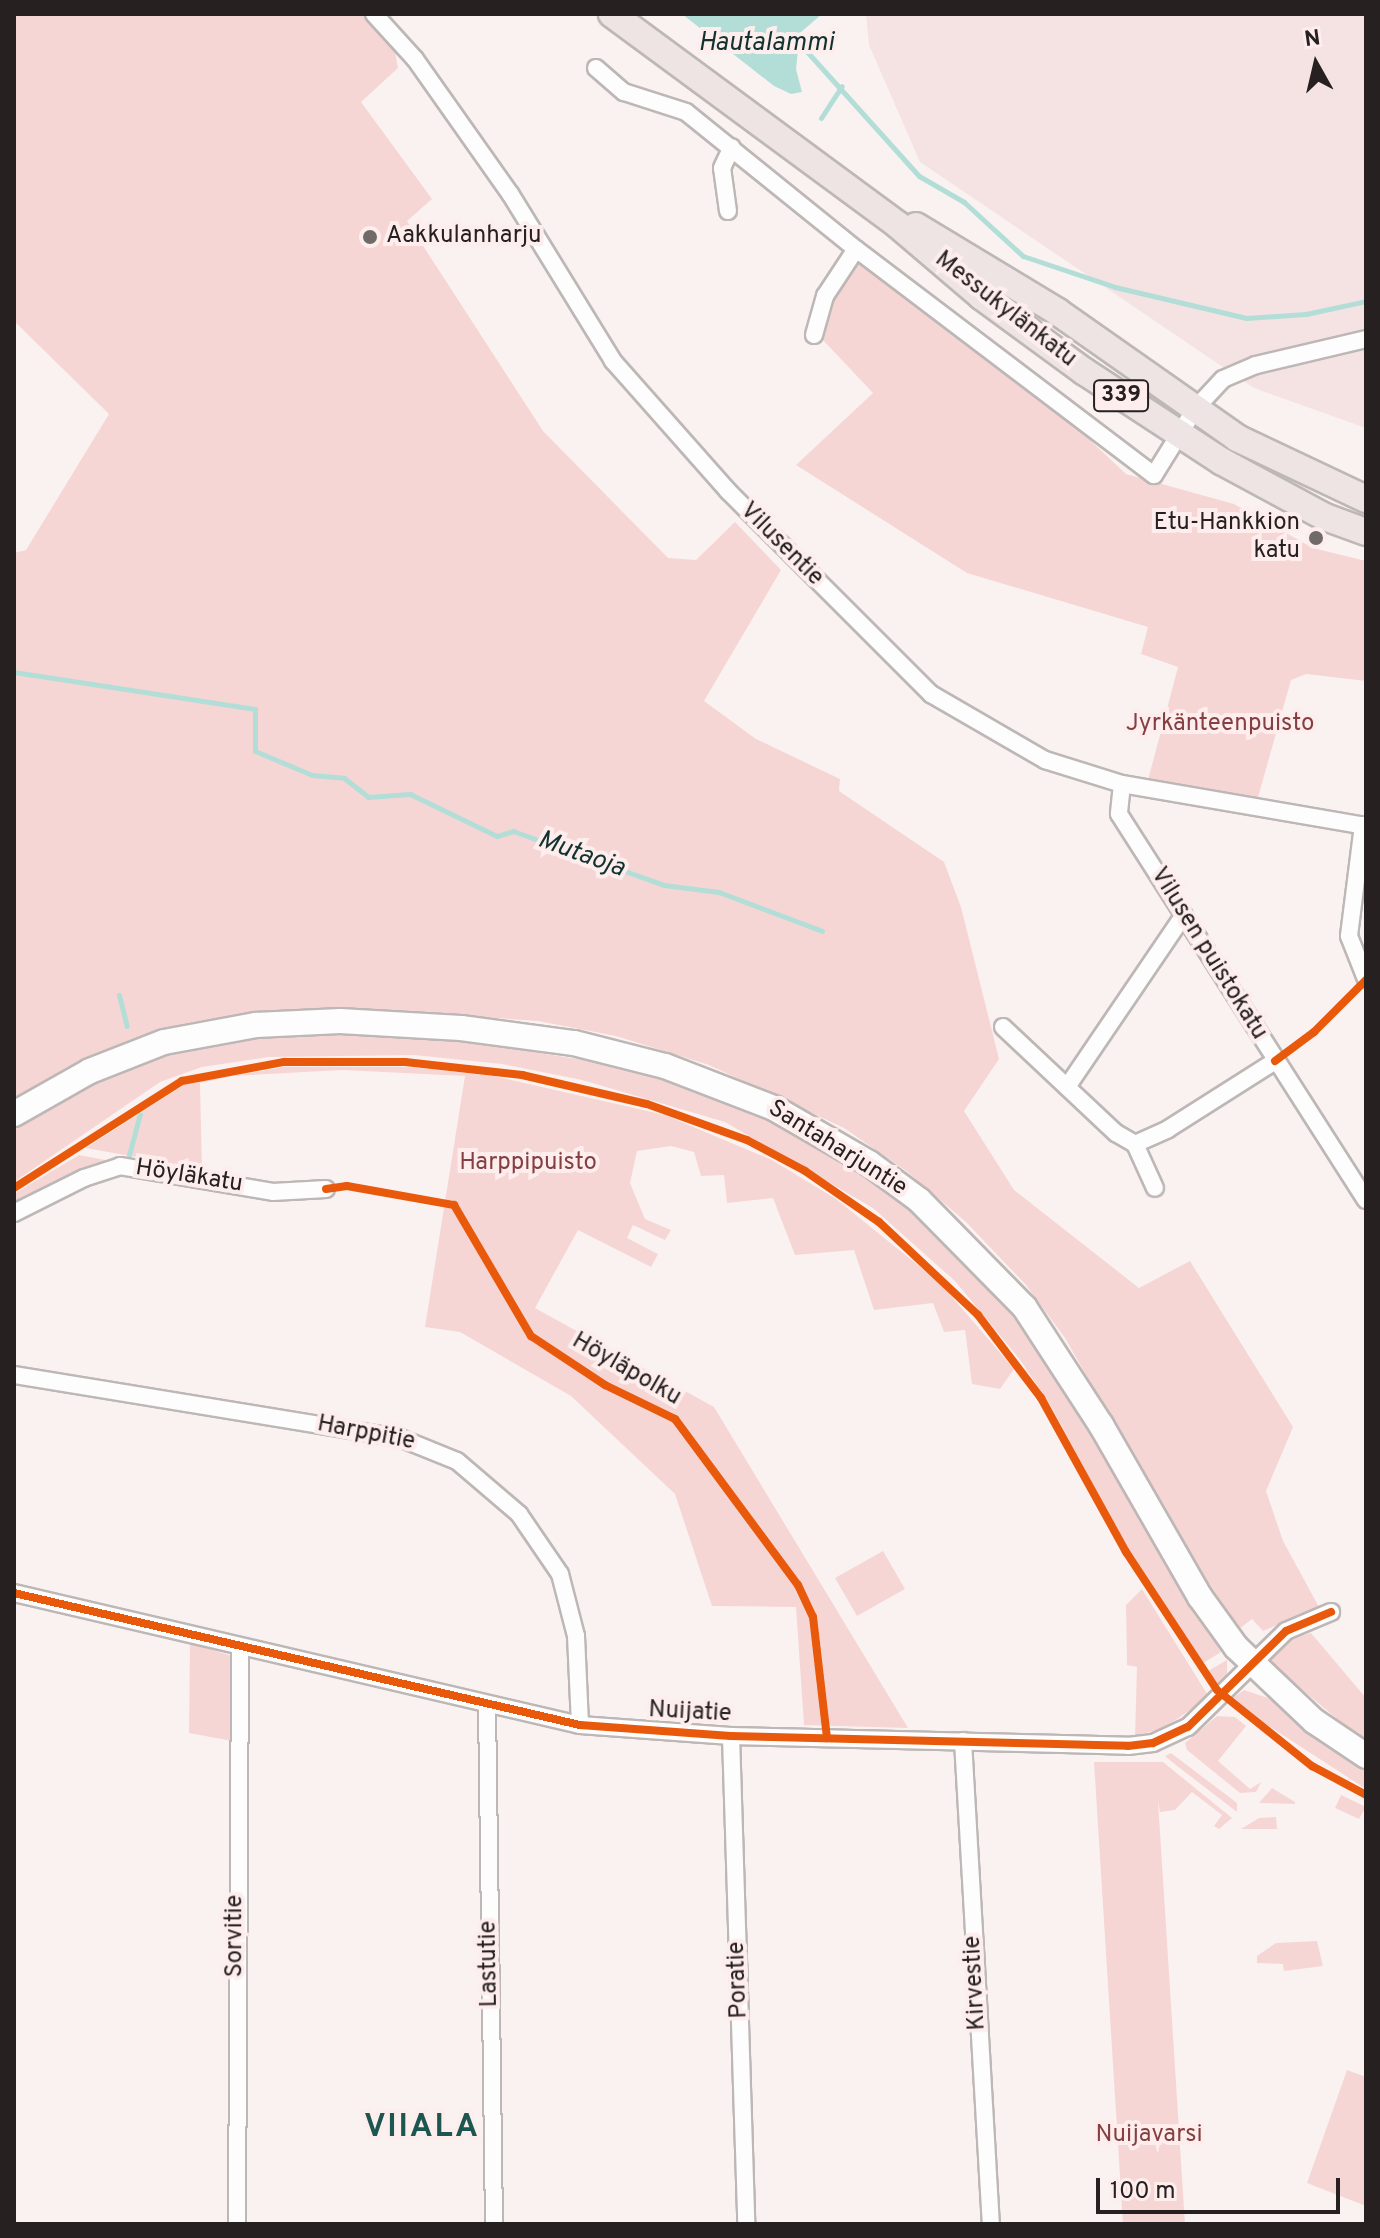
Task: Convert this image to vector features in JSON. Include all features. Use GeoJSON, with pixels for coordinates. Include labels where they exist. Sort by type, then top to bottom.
{"type":"FeatureCollection","features":[{"type":"Feature","properties":{"kind":"main road","name":"Messukylänkatu"},"geometry":{"type":"LineString","coordinates":[[612,14],[898,225],[981,296],[1180,434],[1280,494],[1366,532]]}},
{"type":"Feature","properties":{"kind":"main road","name":"Messukylänkatu"},"geometry":{"type":"LineString","coordinates":[[898,225],[923,227],[1058,312],[1237,438],[1366,499]]}},
{"type":"Feature","properties":{"kind":"main road","name":"Santaharjuntie"},"geometry":{"type":"LineString","coordinates":[[14,1114],[90,1071],[164,1042],[256,1025],[340,1021],[461,1028],[574,1043],[665,1066],[774,1108],[869,1163],[919,1200],[1025,1308],[1101,1425],[1200,1597],[1253,1665],[1314,1721],[1366,1756]]}},
{"type":"Feature","properties":{"kind":"street","name":"Vilusentie"},"geometry":{"type":"LineString","coordinates":[[374,14],[415,59],[511,195],[613,361],[728,491],[931,694],[1045,760],[1122,784],[1364,825]]}},
{"type":"Feature","properties":{"kind":"street"},"geometry":{"type":"LineString","coordinates":[[596,68],[624,92],[686,112],[856,249],[1154,475],[1210,388],[1237,372],[1366,339]]}},
{"type":"Feature","properties":{"kind":"street"},"geometry":{"type":"LineString","coordinates":[[728,211],[722,168],[732,147]]}},
{"type":"Feature","properties":{"kind":"street"},"geometry":{"type":"LineString","coordinates":[[814,335],[825,296],[856,249]]}},
{"type":"Feature","properties":{"kind":"street","name":"Vilusen puistokatu"},"geometry":{"type":"LineString","coordinates":[[1122,784],[1119,814],[1366,1200]]}},
{"type":"Feature","properties":{"kind":"street"},"geometry":{"type":"LineString","coordinates":[[1364,825],[1349,936],[1366,979]]}},
{"type":"Feature","properties":{"kind":"street"},"geometry":{"type":"LineString","coordinates":[[1067,1087],[1183,916]]}},
{"type":"Feature","properties":{"kind":"street"},"geometry":{"type":"LineString","coordinates":[[1003,1027],[1067,1087],[1135,1144],[1155,1188]]}},
{"type":"Feature","properties":{"kind":"street"},"geometry":{"type":"LineString","coordinates":[[1135,1144],[1168,1129],[1275,1061]]}},
{"type":"Feature","properties":{"kind":"street","name":"Höyläkatu"},"geometry":{"type":"LineString","coordinates":[[14,1213],[84,1178],[120,1166],[273,1192],[326,1189]]}},
{"type":"Feature","properties":{"kind":"street","name":"Harppitie"},"geometry":{"type":"LineString","coordinates":[[14,1375],[400,1438],[457,1461],[519,1514],[560,1574],[576,1636],[580,1725]]}},
{"type":"Feature","properties":{"kind":"street","name":"Nuijatie"},"geometry":{"type":"LineString","coordinates":[[14,1593],[580,1725],[731,1736],[963,1741],[1153,1743],[1207,1714],[1286,1631],[1331,1612]]}},
{"type":"Feature","properties":{"kind":"street","name":"Sorvitie"},"geometry":{"type":"LineString","coordinates":[[237,2224],[240,1648]]}},
{"type":"Feature","properties":{"kind":"street","name":"Lastutie"},"geometry":{"type":"LineString","coordinates":[[487,1704],[494,2224]]}},
{"type":"Feature","properties":{"kind":"street","name":"Poratie"},"geometry":{"type":"LineString","coordinates":[[731,1736],[746,2224]]}},
{"type":"Feature","properties":{"kind":"street","name":"Kirvestie"},"geometry":{"type":"LineString","coordinates":[[963,1741],[991,2224]]}},
{"type":"Feature","properties":{"kind":"shaded area"},"geometry":{"type":"Polygon","coordinates":[[[866,14],[1366,14],[1366,428],[1254,388],[920,162],[869,45],[866,14]]]}},
{"type":"Feature","properties":{"kind":"green space"},"geometry":{"type":"Polygon","coordinates":[[[14,14],[362,14],[395,52],[398,68],[361,102],[432,199],[407,221],[543,431],[668,558],[696,560],[735,522],[781,570],[704,701],[756,739],[840,779],[839,791],[944,862],[961,907],[999,1059],[964,1111],[1014,1190],[1139,1288],[1190,1261],[1293,1427],[1266,1491],[1283,1541],[1319,1607],[1263,1631],[1252,1619],[1239,1629],[1177,1535],[1065,1338],[1026,1285],[966,1222],[905,1170],[844,1128],[709,1065],[616,1036],[538,1021],[349,1008],[265,1011],[192,1022],[134,1038],[67,1067],[14,1099],[14,553],[26,550],[109,414],[14,321],[14,14]]]}},
{"type":"Feature","properties":{"kind":"green space","name":"Jyrkänteenpuisto"},"geometry":{"type":"Polygon","coordinates":[[[856,260],[1061,413],[1126,474],[1234,504],[1313,548],[1366,561],[1366,681],[1306,674],[1291,680],[1257,801],[1148,780],[1178,667],[1141,654],[1148,627],[967,573],[796,465],[873,393],[821,338],[838,284],[856,260]]]}},
{"type":"Feature","properties":{"kind":"green space"},"geometry":{"type":"Polygon","coordinates":[[[295,1030],[454,1039],[608,1064],[732,1101],[792,1130],[867,1177],[961,1252],[1007,1302],[1087,1419],[1150,1537],[1221,1652],[1202,1664],[1136,1564],[1052,1408],[1021,1361],[955,1281],[873,1208],[725,1122],[582,1080],[502,1064],[414,1055],[269,1057],[202,1067],[160,1082],[14,1182],[14,1127],[56,1099],[146,1055],[295,1030]]]}},
{"type":"Feature","properties":{"kind":"green space","name":"Harppipuisto"},"geometry":{"type":"Polygon","coordinates":[[[284,1067],[409,1067],[494,1076],[665,1115],[772,1160],[836,1199],[940,1283],[1014,1369],[1000,1389],[972,1384],[965,1330],[944,1332],[933,1303],[874,1310],[854,1250],[795,1255],[773,1198],[727,1203],[724,1175],[701,1176],[694,1152],[671,1146],[637,1151],[630,1183],[645,1219],[671,1230],[665,1240],[633,1225],[627,1238],[658,1254],[651,1267],[578,1230],[535,1308],[714,1407],[908,1728],[804,1725],[796,1607],[712,1606],[675,1494],[571,1396],[460,1332],[425,1327],[465,1076],[342,1070],[232,1076],[200,1083],[202,1169],[86,1148],[185,1084],[284,1067]]]}},
{"type":"Feature","properties":{"kind":"green space"},"geometry":{"type":"Polygon","coordinates":[[[79,1155],[111,1161],[14,1209],[14,1194],[79,1155]]]}},
{"type":"Feature","properties":{"kind":"green space"},"geometry":{"type":"Polygon","coordinates":[[[883,1551],[905,1589],[857,1616],[835,1578],[883,1551]]]}},
{"type":"Feature","properties":{"kind":"green space"},"geometry":{"type":"Polygon","coordinates":[[[1142,1589],[1209,1697],[1164,1728],[1135,1736],[1137,1667],[1127,1665],[1126,1605],[1142,1589]]]}},
{"type":"Feature","properties":{"kind":"green space"},"geometry":{"type":"Polygon","coordinates":[[[1311,1633],[1366,1698],[1366,1743],[1269,1662],[1284,1641],[1311,1633]]]}},
{"type":"Feature","properties":{"kind":"green space"},"geometry":{"type":"Polygon","coordinates":[[[190,1643],[232,1656],[232,1741],[189,1733],[190,1643]]]}},
{"type":"Feature","properties":{"kind":"green space"},"geometry":{"type":"Polygon","coordinates":[[[1227,1660],[1227,1676],[1219,1687],[1208,1671],[1227,1660]]]}},
{"type":"Feature","properties":{"kind":"green space"},"geometry":{"type":"Polygon","coordinates":[[[1244,1690],[1268,1698],[1366,1770],[1366,1789],[1241,1708],[1233,1698],[1244,1690]]]}},
{"type":"Feature","properties":{"kind":"green space"},"geometry":{"type":"Polygon","coordinates":[[[1217,1716],[1235,1717],[1246,1726],[1218,1761],[1250,1789],[1261,1782],[1256,1792],[1240,1793],[1187,1750],[1185,1743],[1217,1716]]]}},
{"type":"Feature","properties":{"kind":"green space"},"geometry":{"type":"Polygon","coordinates":[[[1171,1753],[1237,1803],[1237,1812],[1165,1756],[1171,1753]]]}},
{"type":"Feature","properties":{"kind":"green space","name":"Nuijavarsi"},"geometry":{"type":"Polygon","coordinates":[[[1094,1762],[1163,1762],[1232,1818],[1219,1829],[1214,1826],[1222,1815],[1192,1792],[1175,1810],[1160,1812],[1158,1801],[1185,2224],[1123,2224],[1094,1762]]]}},
{"type":"Feature","properties":{"kind":"green space"},"geometry":{"type":"Polygon","coordinates":[[[1272,1788],[1295,1802],[1295,1804],[1259,1803],[1272,1788]]]}},
{"type":"Feature","properties":{"kind":"green space"},"geometry":{"type":"Polygon","coordinates":[[[1341,1795],[1366,1807],[1359,1819],[1335,1808],[1341,1795]]]}},
{"type":"Feature","properties":{"kind":"green space"},"geometry":{"type":"Polygon","coordinates":[[[1276,1817],[1277,1829],[1241,1829],[1259,1818],[1276,1817]]]}},
{"type":"Feature","properties":{"kind":"green space"},"geometry":{"type":"Polygon","coordinates":[[[1317,1941],[1323,1966],[1284,1971],[1283,1964],[1257,1963],[1257,1956],[1276,1943],[1317,1941]]]}},
{"type":"Feature","properties":{"kind":"green space"},"geometry":{"type":"Polygon","coordinates":[[[1347,2070],[1366,2077],[1366,2206],[1307,2183],[1347,2070]]]}},
{"type":"Feature","properties":{"kind":"water","name":"Hautalammi"},"geometry":{"type":"Polygon","coordinates":[[[682,14],[822,14],[800,33],[796,69],[802,92],[791,94],[774,86],[682,14]]]}},
{"type":"Feature","properties":{"kind":"waterway"},"geometry":{"type":"LineString","coordinates":[[801,45],[919,176],[964,202],[1023,256],[1115,287],[1246,318],[1306,314],[1366,301]]}},
{"type":"Feature","properties":{"kind":"waterway"},"geometry":{"type":"LineString","coordinates":[[821,118],[842,86]]}},
{"type":"Feature","properties":{"kind":"waterway","name":"Mutaoja"},"geometry":{"type":"LineString","coordinates":[[14,672],[255,709],[255,751],[312,775],[344,778],[368,797],[410,794],[497,836],[513,831],[664,885],[719,892],[822,931]]}},
{"type":"Feature","properties":{"kind":"waterway"},"geometry":{"type":"LineString","coordinates":[[119,995],[127,1026]]}},
{"type":"Feature","properties":{"kind":"waterway"},"geometry":{"type":"LineString","coordinates":[[129,1155],[140,1114]]}},
{"type":"Feature","properties":{"kind":"cycle path"},"geometry":{"type":"LineString","coordinates":[[1275,1061],[1314,1032],[1366,980]]}},
{"type":"Feature","properties":{"kind":"cycle path"},"geometry":{"type":"LineString","coordinates":[[14,1188],[182,1081],[284,1062],[405,1062],[522,1075],[647,1104],[747,1140],[805,1171],[879,1222],[978,1315],[1041,1398],[1126,1552],[1217,1690],[1312,1766],[1366,1795]]}},
{"type":"Feature","properties":{"kind":"cycle path","name":"Höyläpolku"},"geometry":{"type":"LineString","coordinates":[[326,1189],[347,1186],[454,1205],[531,1336],[605,1385],[675,1419],[798,1585],[813,1617],[827,1738]]}},
{"type":"Feature","properties":{"kind":"cycle path"},"geometry":{"type":"LineString","coordinates":[[14,1593],[580,1725],[731,1736],[1128,1746],[1153,1743],[1188,1727],[1286,1631],[1331,1612]]}},
{"type":"Feature","properties":{"kind":"place","name":"Aakkulanharju"},"geometry":{"type":"Point","coordinates":[370,237]}},
{"type":"Feature","properties":{"kind":"place","name":"Etu-Hankkion katu"},"geometry":{"type":"Point","coordinates":[1316,538]}},
{"type":"Feature","properties":{"kind":"district","name":"VIIALA"},"geometry":{"type":"Point","coordinates":[422,2128]}}]}
